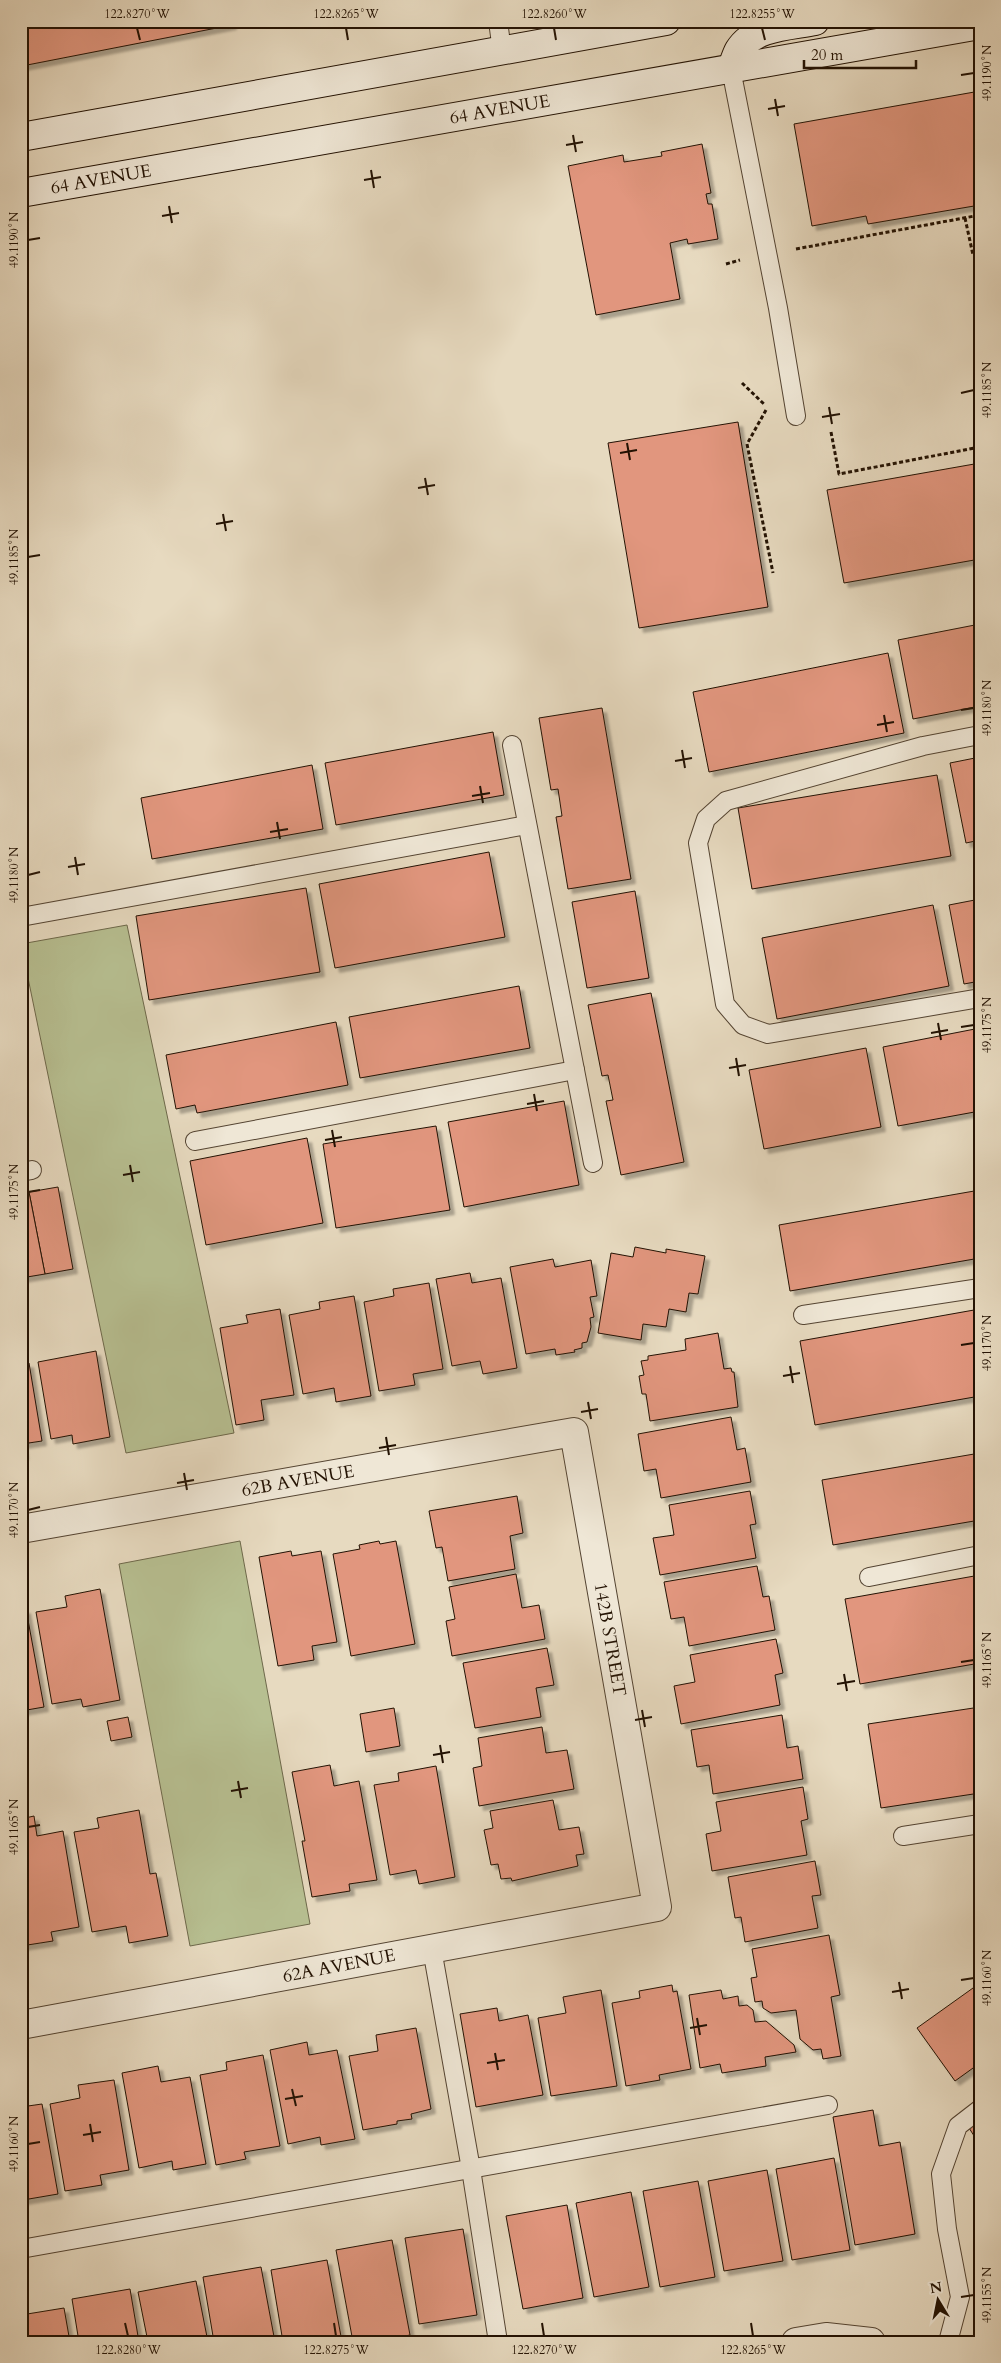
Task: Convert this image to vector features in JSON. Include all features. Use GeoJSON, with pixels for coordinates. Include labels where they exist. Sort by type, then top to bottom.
{"type":"FeatureCollection","features":[{"type":"Feature","properties":{"kind":"street"},"geometry":{"type":"LineString","coordinates":[[21,137],[666,21]]}},
{"type":"Feature","properties":{"kind":"street"},"geometry":{"type":"LineString","coordinates":[[731,69],[739,50],[755,35],[772,28],[815,21]]}},
{"type":"Feature","properties":{"kind":"street","name":"64 AVENUE"},"geometry":{"type":"LineString","coordinates":[[21,193],[980,26]]}},
{"type":"Feature","properties":{"kind":"street","name":"62B AVENUE"},"geometry":{"type":"LineString","coordinates":[[21,1529],[574,1432]]}},
{"type":"Feature","properties":{"kind":"street","name":"142B STREET"},"geometry":{"type":"LineString","coordinates":[[574,1432],[657,1907]]}},
{"type":"Feature","properties":{"kind":"street","name":"62A AVENUE"},"geometry":{"type":"LineString","coordinates":[[21,2025],[657,1907]]}},
{"type":"Feature","properties":{"kind":"street"},"geometry":{"type":"LineString","coordinates":[[796,2342],[826,2337],[871,2342]]}},
{"type":"Feature","properties":{"kind":"lane"},"geometry":{"type":"LineString","coordinates":[[498,21],[502,51]]}},
{"type":"Feature","properties":{"kind":"lane"},"geometry":{"type":"LineString","coordinates":[[731,69],[779,317],[796,416]]}},
{"type":"Feature","properties":{"kind":"lane"},"geometry":{"type":"LineString","coordinates":[[980,736],[922,746],[726,801],[706,819],[698,843],[725,1004],[743,1025],[768,1034],[980,998]]}},
{"type":"Feature","properties":{"kind":"lane"},"geometry":{"type":"LineString","coordinates":[[512,745],[593,1163]]}},
{"type":"Feature","properties":{"kind":"lane"},"geometry":{"type":"LineString","coordinates":[[21,917],[527,825]]}},
{"type":"Feature","properties":{"kind":"lane"},"geometry":{"type":"LineString","coordinates":[[194,1141],[574,1070]]}},
{"type":"Feature","properties":{"kind":"lane"},"geometry":{"type":"LineString","coordinates":[[803,1315],[980,1288]]}},
{"type":"Feature","properties":{"kind":"lane"},"geometry":{"type":"LineString","coordinates":[[869,1577],[980,1556]]}},
{"type":"Feature","properties":{"kind":"lane"},"geometry":{"type":"LineString","coordinates":[[903,1836],[943,1828],[980,1824]]}},
{"type":"Feature","properties":{"kind":"lane"},"geometry":{"type":"LineString","coordinates":[[432,1949],[471,2169],[498,2342]]}},
{"type":"Feature","properties":{"kind":"lane"},"geometry":{"type":"LineString","coordinates":[[21,2249],[828,2106]]}},
{"type":"Feature","properties":{"kind":"lane"},"geometry":{"type":"LineString","coordinates":[[948,2342],[960,2297],[947,2229],[941,2174],[958,2126],[980,2109]]}},
{"type":"Feature","properties":{"kind":"path"},"geometry":{"type":"LineString","coordinates":[[790,251],[980,215]]}},
{"type":"Feature","properties":{"kind":"path"},"geometry":{"type":"LineString","coordinates":[[965,218],[973,255]]}},
{"type":"Feature","properties":{"kind":"path"},"geometry":{"type":"LineString","coordinates":[[726,264],[746,259]]}},
{"type":"Feature","properties":{"kind":"path"},"geometry":{"type":"LineString","coordinates":[[742,383],[767,408],[747,444],[773,573]]}},
{"type":"Feature","properties":{"kind":"path"},"geometry":{"type":"LineString","coordinates":[[830,432],[839,474],[980,447]]}},
{"type":"Feature","properties":{"kind":"green space"},"geometry":{"type":"Polygon","coordinates":[[[127,925],[234,1433],[126,1453],[21,944],[127,925]]]}},
{"type":"Feature","properties":{"kind":"green space"},"geometry":{"type":"Polygon","coordinates":[[[240,1541],[310,1924],[190,1946],[119,1564],[240,1541]]]}},
{"type":"Feature","properties":{"kind":"building"},"geometry":{"type":"Polygon","coordinates":[[[21,21],[232,21],[232,25],[22,66],[21,21]]]}},
{"type":"Feature","properties":{"kind":"building"},"geometry":{"type":"Polygon","coordinates":[[[980,91],[980,205],[868,224],[866,216],[812,226],[794,124],[980,91]]]}},
{"type":"Feature","properties":{"kind":"building"},"geometry":{"type":"Polygon","coordinates":[[[702,144],[711,193],[706,194],[708,204],[712,204],[718,239],[688,244],[687,239],[670,243],[680,299],[596,315],[568,166],[623,155],[624,162],[662,156],[661,152],[702,144]]]}},
{"type":"Feature","properties":{"kind":"building"},"geometry":{"type":"Polygon","coordinates":[[[738,422],[768,607],[639,628],[608,443],[738,422]]]}},
{"type":"Feature","properties":{"kind":"building"},"geometry":{"type":"Polygon","coordinates":[[[980,463],[980,559],[844,583],[827,490],[980,463]]]}},
{"type":"Feature","properties":{"kind":"building"},"geometry":{"type":"Polygon","coordinates":[[[980,624],[980,706],[913,719],[898,640],[980,624]]]}},
{"type":"Feature","properties":{"kind":"building"},"geometry":{"type":"Polygon","coordinates":[[[888,653],[904,733],[709,772],[693,692],[888,653]]]}},
{"type":"Feature","properties":{"kind":"building"},"geometry":{"type":"Polygon","coordinates":[[[602,708],[631,879],[568,889],[556,817],[562,816],[558,789],[551,790],[539,718],[602,708]]]}},
{"type":"Feature","properties":{"kind":"building"},"geometry":{"type":"Polygon","coordinates":[[[493,732],[504,795],[336,825],[325,763],[493,732]]]}},
{"type":"Feature","properties":{"kind":"building"},"geometry":{"type":"Polygon","coordinates":[[[980,757],[980,840],[966,843],[950,763],[980,757]]]}},
{"type":"Feature","properties":{"kind":"building"},"geometry":{"type":"Polygon","coordinates":[[[312,765],[323,829],[152,859],[141,798],[312,765]]]}},
{"type":"Feature","properties":{"kind":"building"},"geometry":{"type":"Polygon","coordinates":[[[937,775],[951,856],[752,889],[738,808],[937,775]]]}},
{"type":"Feature","properties":{"kind":"building"},"geometry":{"type":"Polygon","coordinates":[[[489,852],[505,937],[335,968],[319,884],[489,852]]]}},
{"type":"Feature","properties":{"kind":"building"},"geometry":{"type":"Polygon","coordinates":[[[306,888],[320,972],[149,1000],[136,916],[306,888]]]}},
{"type":"Feature","properties":{"kind":"building"},"geometry":{"type":"Polygon","coordinates":[[[635,891],[649,978],[587,988],[572,902],[635,891]]]}},
{"type":"Feature","properties":{"kind":"building"},"geometry":{"type":"Polygon","coordinates":[[[980,899],[980,981],[964,984],[949,905],[980,899]]]}},
{"type":"Feature","properties":{"kind":"building"},"geometry":{"type":"Polygon","coordinates":[[[933,905],[949,986],[777,1019],[762,938],[933,905]]]}},
{"type":"Feature","properties":{"kind":"building"},"geometry":{"type":"Polygon","coordinates":[[[519,986],[530,1048],[360,1078],[349,1017],[519,986]]]}},
{"type":"Feature","properties":{"kind":"building"},"geometry":{"type":"Polygon","coordinates":[[[651,993],[684,1162],[621,1175],[606,1101],[613,1100],[608,1075],[602,1076],[588,1005],[651,993]]]}},
{"type":"Feature","properties":{"kind":"building"},"geometry":{"type":"Polygon","coordinates":[[[336,1022],[348,1085],[197,1113],[195,1105],[176,1109],[166,1055],[336,1022]]]}},
{"type":"Feature","properties":{"kind":"building"},"geometry":{"type":"Polygon","coordinates":[[[980,1028],[980,1111],[898,1126],[883,1047],[980,1028]]]}},
{"type":"Feature","properties":{"kind":"building"},"geometry":{"type":"Polygon","coordinates":[[[866,1048],[881,1127],[764,1149],[749,1070],[866,1048]]]}},
{"type":"Feature","properties":{"kind":"building"},"geometry":{"type":"Polygon","coordinates":[[[564,1101],[579,1185],[464,1207],[448,1122],[564,1101]]]}},
{"type":"Feature","properties":{"kind":"building"},"geometry":{"type":"Polygon","coordinates":[[[436,1126],[450,1210],[336,1228],[323,1144],[436,1126]]]}},
{"type":"Feature","properties":{"kind":"building"},"geometry":{"type":"Polygon","coordinates":[[[307,1138],[323,1223],[206,1245],[190,1161],[307,1138]]]}},
{"type":"Feature","properties":{"kind":"building"},"geometry":{"type":"Polygon","coordinates":[[[58,1187],[73,1269],[45,1274],[29,1192],[58,1187]]]}},
{"type":"Feature","properties":{"kind":"building"},"geometry":{"type":"Polygon","coordinates":[[[980,1190],[980,1258],[790,1291],[779,1225],[980,1190]]]}},
{"type":"Feature","properties":{"kind":"building"},"geometry":{"type":"Polygon","coordinates":[[[29,1192],[45,1274],[21,1278],[21,1193],[29,1192]]]}},
{"type":"Feature","properties":{"kind":"building"},"geometry":{"type":"Polygon","coordinates":[[[635,1247],[666,1253],[666,1249],[705,1256],[698,1294],[689,1293],[686,1312],[669,1309],[666,1327],[643,1324],[641,1340],[598,1333],[611,1253],[633,1257],[635,1247]]]}},
{"type":"Feature","properties":{"kind":"building"},"geometry":{"type":"Polygon","coordinates":[[[553,1259],[555,1267],[591,1260],[597,1296],[590,1297],[594,1317],[590,1318],[591,1327],[587,1342],[582,1343],[582,1348],[574,1350],[575,1352],[556,1355],[555,1349],[526,1354],[510,1267],[553,1259]]]}},
{"type":"Feature","properties":{"kind":"building"},"geometry":{"type":"Polygon","coordinates":[[[470,1273],[472,1283],[501,1278],[517,1368],[483,1374],[480,1361],[452,1366],[436,1279],[470,1273]]]}},
{"type":"Feature","properties":{"kind":"building"},"geometry":{"type":"Polygon","coordinates":[[[429,1283],[443,1369],[413,1374],[415,1385],[379,1391],[364,1302],[394,1296],[393,1289],[429,1283]]]}},
{"type":"Feature","properties":{"kind":"building"},"geometry":{"type":"Polygon","coordinates":[[[354,1296],[371,1396],[336,1402],[334,1388],[303,1394],[289,1315],[320,1309],[319,1302],[354,1296]]]}},
{"type":"Feature","properties":{"kind":"building"},"geometry":{"type":"Polygon","coordinates":[[[280,1309],[294,1395],[261,1400],[264,1420],[236,1425],[220,1328],[248,1323],[246,1315],[280,1309]]]}},
{"type":"Feature","properties":{"kind":"building"},"geometry":{"type":"Polygon","coordinates":[[[974,1310],[980,1343],[980,1396],[815,1425],[800,1341],[974,1310]]]}},
{"type":"Feature","properties":{"kind":"building"},"geometry":{"type":"Polygon","coordinates":[[[718,1333],[724,1369],[731,1368],[732,1372],[734,1372],[738,1407],[650,1421],[646,1394],[642,1394],[639,1376],[644,1375],[641,1361],[648,1360],[648,1356],[686,1350],[685,1339],[718,1333]]]}},
{"type":"Feature","properties":{"kind":"building"},"geometry":{"type":"Polygon","coordinates":[[[96,1351],[110,1437],[73,1444],[72,1435],[51,1439],[38,1362],[96,1351]]]}},
{"type":"Feature","properties":{"kind":"building"},"geometry":{"type":"Polygon","coordinates":[[[29,1363],[42,1441],[22,1444],[24,1455],[21,1455],[21,1364],[29,1363]]]}},
{"type":"Feature","properties":{"kind":"building"},"geometry":{"type":"Polygon","coordinates":[[[731,1417],[737,1450],[745,1448],[751,1482],[661,1498],[656,1469],[644,1471],[638,1434],[731,1417]]]}},
{"type":"Feature","properties":{"kind":"building"},"geometry":{"type":"Polygon","coordinates":[[[980,1453],[980,1520],[833,1545],[822,1480],[980,1453]]]}},
{"type":"Feature","properties":{"kind":"building"},"geometry":{"type":"Polygon","coordinates":[[[750,1491],[756,1524],[750,1525],[756,1558],[660,1575],[653,1538],[674,1535],[669,1505],[750,1491]]]}},
{"type":"Feature","properties":{"kind":"building"},"geometry":{"type":"Polygon","coordinates":[[[517,1496],[523,1533],[510,1536],[515,1569],[448,1581],[442,1547],[436,1548],[429,1511],[517,1496]]]}},
{"type":"Feature","properties":{"kind":"building"},"geometry":{"type":"Polygon","coordinates":[[[379,1541],[380,1544],[396,1541],[415,1644],[351,1656],[333,1554],[360,1549],[359,1545],[379,1541]]]}},
{"type":"Feature","properties":{"kind":"building"},"geometry":{"type":"Polygon","coordinates":[[[291,1551],[292,1556],[321,1551],[337,1642],[312,1646],[314,1660],[278,1666],[259,1557],[291,1551]]]}},
{"type":"Feature","properties":{"kind":"building"},"geometry":{"type":"Polygon","coordinates":[[[757,1566],[763,1597],[769,1596],[775,1630],[689,1646],[684,1617],[671,1619],[664,1582],[757,1566]]]}},
{"type":"Feature","properties":{"kind":"building"},"geometry":{"type":"Polygon","coordinates":[[[516,1574],[522,1608],[539,1605],[545,1639],[452,1656],[446,1621],[455,1619],[449,1587],[516,1574]]]}},
{"type":"Feature","properties":{"kind":"building"},"geometry":{"type":"Polygon","coordinates":[[[980,1575],[980,1663],[860,1684],[845,1599],[980,1575]]]}},
{"type":"Feature","properties":{"kind":"building"},"geometry":{"type":"Polygon","coordinates":[[[100,1589],[120,1700],[83,1707],[81,1699],[52,1704],[36,1612],[67,1607],[65,1596],[100,1589]]]}},
{"type":"Feature","properties":{"kind":"building"},"geometry":{"type":"Polygon","coordinates":[[[26,1609],[44,1707],[21,1711],[21,1610],[26,1609]]]}},
{"type":"Feature","properties":{"kind":"building"},"geometry":{"type":"Polygon","coordinates":[[[776,1639],[783,1673],[775,1675],[780,1705],[681,1724],[674,1686],[695,1682],[690,1655],[776,1639]]]}},
{"type":"Feature","properties":{"kind":"building"},"geometry":{"type":"Polygon","coordinates":[[[547,1648],[554,1685],[536,1688],[541,1717],[475,1728],[463,1663],[547,1648]]]}},
{"type":"Feature","properties":{"kind":"building"},"geometry":{"type":"Polygon","coordinates":[[[980,1707],[980,1793],[881,1808],[868,1724],[980,1707]]]}},
{"type":"Feature","properties":{"kind":"building"},"geometry":{"type":"Polygon","coordinates":[[[394,1708],[400,1746],[366,1752],[360,1714],[394,1708]]]}},
{"type":"Feature","properties":{"kind":"building"},"geometry":{"type":"Polygon","coordinates":[[[782,1715],[787,1748],[798,1746],[803,1779],[713,1794],[709,1765],[697,1767],[691,1730],[782,1715]]]}},
{"type":"Feature","properties":{"kind":"building"},"geometry":{"type":"Polygon","coordinates":[[[128,1717],[132,1737],[111,1741],[107,1721],[128,1717]]]}},
{"type":"Feature","properties":{"kind":"building"},"geometry":{"type":"Polygon","coordinates":[[[542,1727],[546,1753],[567,1750],[574,1789],[479,1806],[473,1768],[482,1766],[478,1738],[542,1727]]]}},
{"type":"Feature","properties":{"kind":"building"},"geometry":{"type":"Polygon","coordinates":[[[330,1765],[334,1786],[359,1781],[377,1880],[349,1884],[350,1891],[312,1897],[302,1841],[305,1841],[292,1772],[330,1765]]]}},
{"type":"Feature","properties":{"kind":"building"},"geometry":{"type":"Polygon","coordinates":[[[436,1766],[455,1877],[419,1884],[416,1870],[390,1875],[374,1785],[399,1781],[398,1773],[436,1766]]]}},
{"type":"Feature","properties":{"kind":"building"},"geometry":{"type":"Polygon","coordinates":[[[803,1787],[808,1819],[801,1821],[807,1855],[712,1871],[706,1834],[721,1831],[716,1802],[803,1787]]]}},
{"type":"Feature","properties":{"kind":"building"},"geometry":{"type":"Polygon","coordinates":[[[553,1800],[559,1830],[579,1827],[584,1854],[576,1855],[578,1866],[512,1881],[511,1878],[501,1879],[498,1864],[491,1865],[484,1830],[493,1828],[490,1811],[553,1800]]]}},
{"type":"Feature","properties":{"kind":"building"},"geometry":{"type":"Polygon","coordinates":[[[139,1810],[150,1874],[156,1873],[168,1936],[129,1943],[126,1926],[92,1932],[74,1832],[99,1828],[97,1818],[139,1810]]]}},
{"type":"Feature","properties":{"kind":"building"},"geometry":{"type":"Polygon","coordinates":[[[34,1816],[37,1836],[63,1831],[79,1927],[51,1932],[53,1941],[21,1946],[21,1819],[34,1816]]]}},
{"type":"Feature","properties":{"kind":"building"},"geometry":{"type":"Polygon","coordinates":[[[815,1861],[821,1895],[812,1896],[818,1928],[745,1942],[741,1917],[735,1918],[728,1877],[815,1861]]]}},
{"type":"Feature","properties":{"kind":"building"},"geometry":{"type":"Polygon","coordinates":[[[829,1935],[840,1995],[831,1997],[841,2056],[823,2059],[821,2049],[813,2050],[800,2039],[796,2010],[771,2013],[763,2008],[762,2001],[755,2002],[751,1978],[757,1977],[752,1949],[829,1935]]]}},
{"type":"Feature","properties":{"kind":"building"},"geometry":{"type":"Polygon","coordinates":[[[980,1983],[980,2063],[955,2081],[917,2028],[980,1983]]]}},
{"type":"Feature","properties":{"kind":"building"},"geometry":{"type":"Polygon","coordinates":[[[672,1985],[673,1992],[677,1991],[691,2069],[659,2075],[660,2080],[626,2086],[612,2003],[640,1998],[639,1991],[672,1985]]]}},
{"type":"Feature","properties":{"kind":"building"},"geometry":{"type":"Polygon","coordinates":[[[601,1990],[617,2086],[551,2096],[538,2018],[566,2013],[563,1997],[601,1990]]]}},
{"type":"Feature","properties":{"kind":"building"},"geometry":{"type":"Polygon","coordinates":[[[721,1990],[723,1999],[738,1996],[739,2006],[747,2005],[753,2010],[755,2022],[766,2021],[794,2045],[796,2052],[765,2057],[766,2066],[722,2073],[720,2064],[700,2068],[689,1995],[721,1990]]]}},
{"type":"Feature","properties":{"kind":"building"},"geometry":{"type":"Polygon","coordinates":[[[497,2008],[499,2021],[528,2015],[543,2095],[476,2107],[460,2014],[497,2008]]]}},
{"type":"Feature","properties":{"kind":"building"},"geometry":{"type":"Polygon","coordinates":[[[416,2028],[431,2109],[411,2114],[412,2119],[397,2121],[397,2124],[363,2130],[349,2056],[378,2051],[376,2035],[416,2028]]]}},
{"type":"Feature","properties":{"kind":"building"},"geometry":{"type":"Polygon","coordinates":[[[307,2042],[309,2055],[337,2050],[355,2139],[321,2145],[320,2137],[288,2144],[270,2050],[307,2042]]]}},
{"type":"Feature","properties":{"kind":"building"},"geometry":{"type":"Polygon","coordinates":[[[263,2055],[280,2146],[244,2152],[246,2159],[216,2165],[200,2075],[227,2070],[226,2062],[263,2055]]]}},
{"type":"Feature","properties":{"kind":"building"},"geometry":{"type":"Polygon","coordinates":[[[158,2066],[161,2082],[190,2077],[206,2164],[173,2170],[172,2161],[139,2168],[122,2073],[158,2066]]]}},
{"type":"Feature","properties":{"kind":"building"},"geometry":{"type":"Polygon","coordinates":[[[114,2080],[129,2170],[100,2175],[102,2185],[65,2191],[50,2104],[80,2098],[78,2085],[114,2080]]]}},
{"type":"Feature","properties":{"kind":"building"},"geometry":{"type":"Polygon","coordinates":[[[42,2104],[58,2194],[23,2200],[21,2107],[42,2104]]]}},
{"type":"Feature","properties":{"kind":"building"},"geometry":{"type":"Polygon","coordinates":[[[873,2110],[879,2146],[900,2142],[915,2234],[855,2245],[833,2117],[873,2110]]]}},
{"type":"Feature","properties":{"kind":"building"},"geometry":{"type":"Polygon","coordinates":[[[980,2121],[980,2145],[969,2128],[980,2121]]]}},
{"type":"Feature","properties":{"kind":"building"},"geometry":{"type":"Polygon","coordinates":[[[834,2158],[850,2250],[792,2260],[776,2169],[834,2158]]]}},
{"type":"Feature","properties":{"kind":"building"},"geometry":{"type":"Polygon","coordinates":[[[767,2170],[783,2261],[724,2271],[708,2181],[767,2170]]]}},
{"type":"Feature","properties":{"kind":"building"},"geometry":{"type":"Polygon","coordinates":[[[698,2181],[715,2277],[660,2287],[643,2191],[698,2181]]]}},
{"type":"Feature","properties":{"kind":"building"},"geometry":{"type":"Polygon","coordinates":[[[631,2192],[649,2287],[594,2297],[576,2203],[631,2192]]]}},
{"type":"Feature","properties":{"kind":"building"},"geometry":{"type":"Polygon","coordinates":[[[567,2205],[583,2298],[523,2309],[506,2216],[567,2205]]]}},
{"type":"Feature","properties":{"kind":"building"},"geometry":{"type":"Polygon","coordinates":[[[463,2229],[477,2315],[419,2324],[405,2238],[463,2229]]]}},
{"type":"Feature","properties":{"kind":"building"},"geometry":{"type":"Polygon","coordinates":[[[392,2240],[410,2335],[373,2342],[353,2342],[336,2250],[392,2240]]]}},
{"type":"Feature","properties":{"kind":"building"},"geometry":{"type":"Polygon","coordinates":[[[327,2260],[342,2342],[283,2342],[271,2270],[327,2260]]]}},
{"type":"Feature","properties":{"kind":"building"},"geometry":{"type":"Polygon","coordinates":[[[261,2267],[275,2342],[214,2342],[203,2277],[261,2267]]]}},
{"type":"Feature","properties":{"kind":"building"},"geometry":{"type":"Polygon","coordinates":[[[196,2281],[208,2342],[148,2342],[138,2292],[196,2281]]]}},
{"type":"Feature","properties":{"kind":"building"},"geometry":{"type":"Polygon","coordinates":[[[130,2289],[139,2342],[79,2342],[72,2299],[130,2289]]]}},
{"type":"Feature","properties":{"kind":"building"},"geometry":{"type":"Polygon","coordinates":[[[64,2308],[70,2342],[21,2342],[21,2315],[64,2308]]]}}]}
